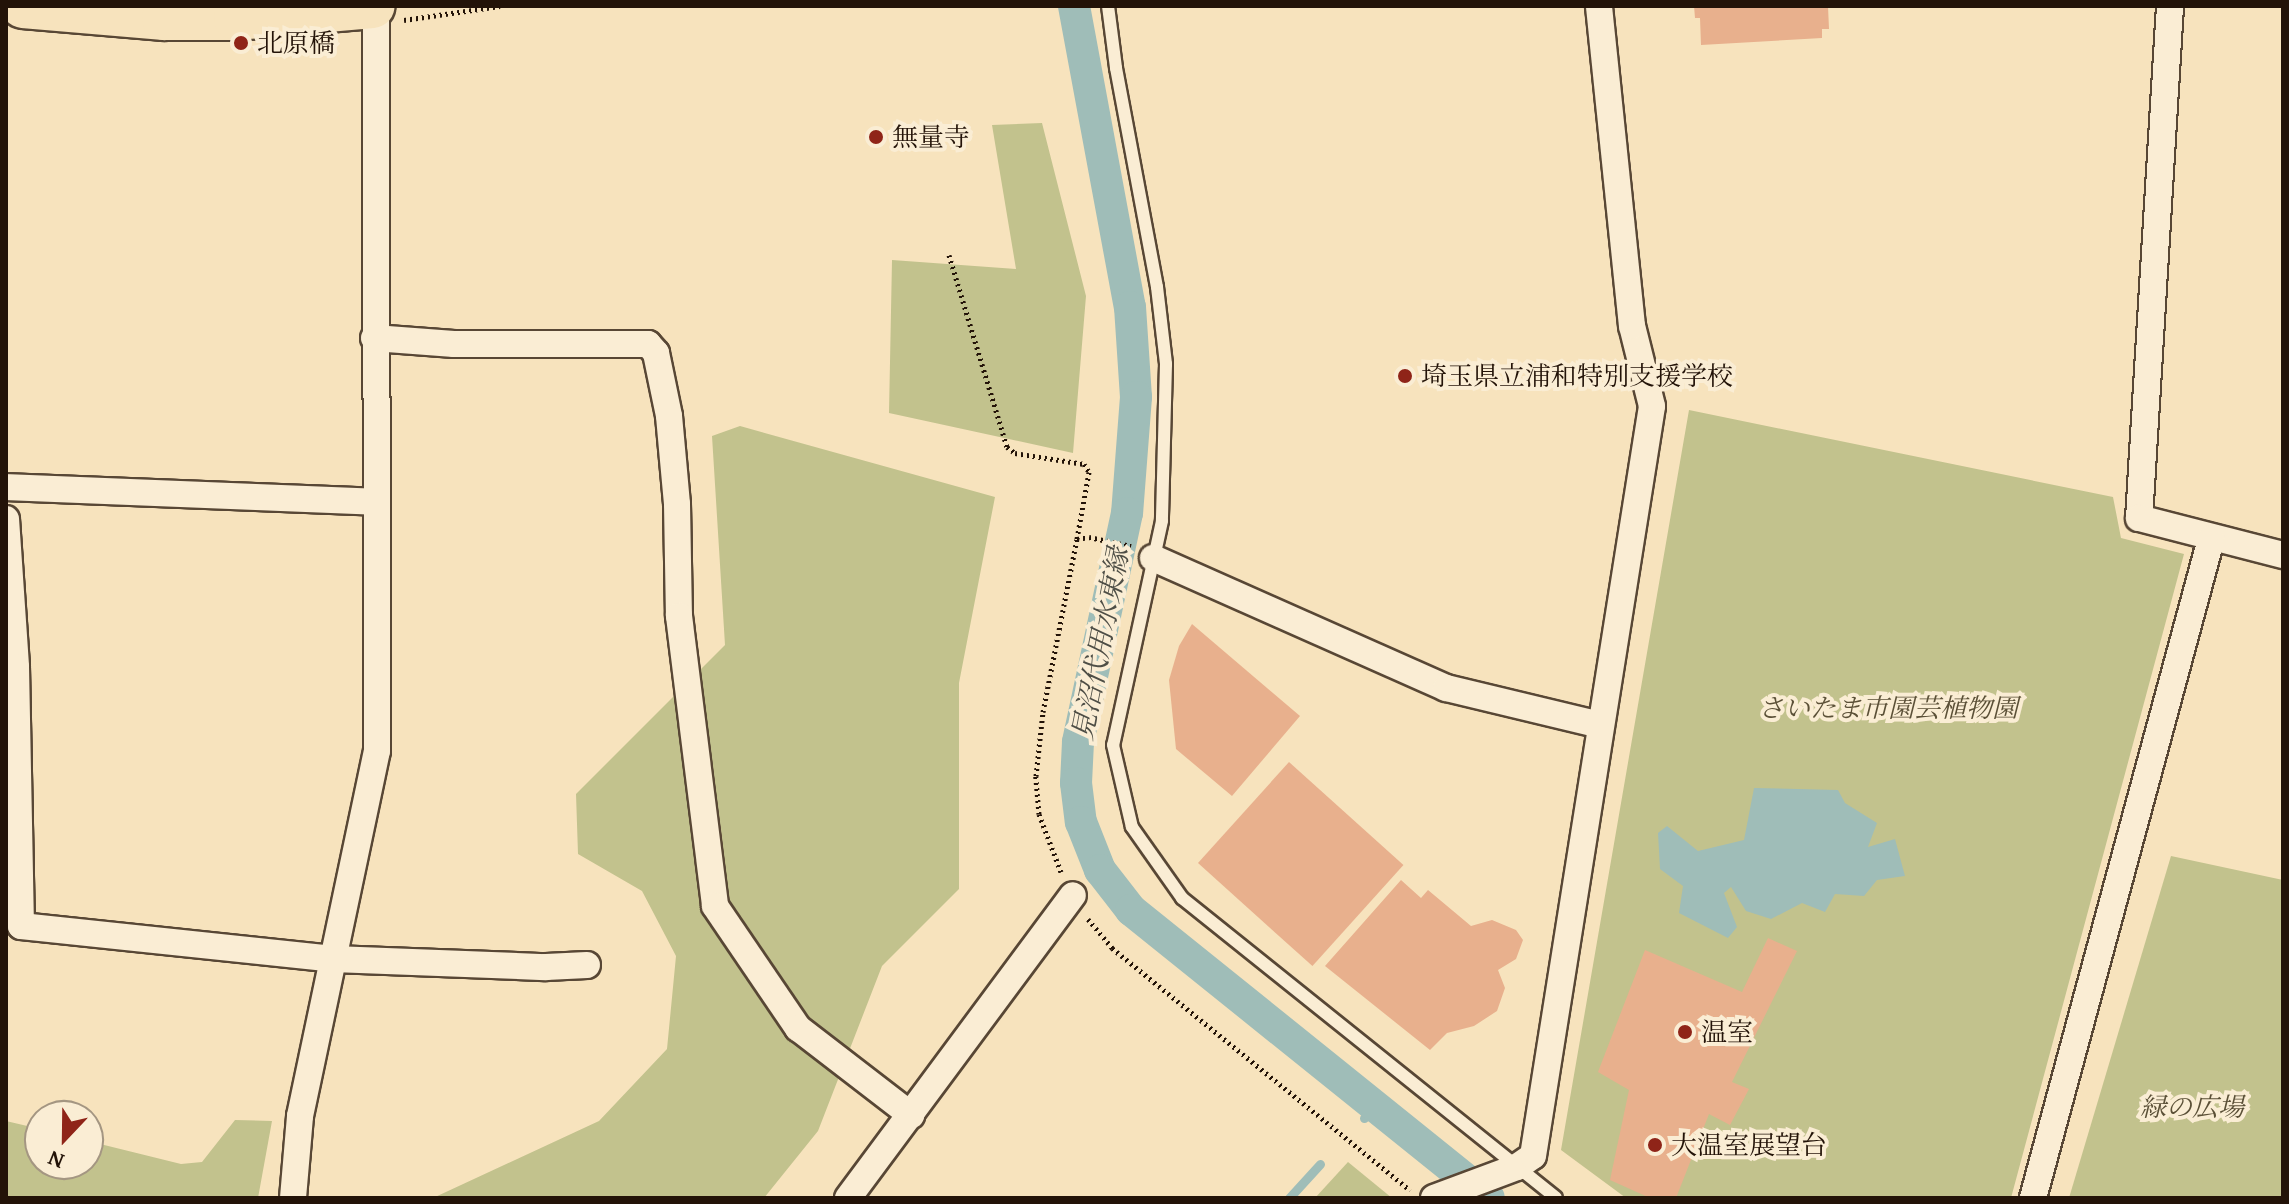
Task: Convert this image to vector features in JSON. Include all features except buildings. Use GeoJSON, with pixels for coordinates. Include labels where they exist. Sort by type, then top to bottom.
{"type":"FeatureCollection","features":[{"type":"Feature","properties":{"kind":"highway"},"geometry":{"type":"LineString","coordinates":[[23,6],[164,18],[382,11]]}},
{"type":"Feature","properties":{"kind":"street"},"geometry":{"type":"LineString","coordinates":[[1434,1198],[1517,1167],[1533,1156],[1652,406],[1632,326],[1599,6]]}},
{"type":"Feature","properties":{"kind":"street"},"geometry":{"type":"LineString","coordinates":[[2170,6],[2139,518],[2211,539],[2283,555]]}},
{"type":"Feature","properties":{"kind":"street"},"geometry":{"type":"LineString","coordinates":[[293,1198],[300,1116],[377,751],[374,338],[382,11]]}},
{"type":"Feature","properties":{"kind":"street"},"geometry":{"type":"LineString","coordinates":[[374,338],[454,344],[648,344],[656,353],[669,416],[677,504],[679,616],[715,906],[798,1028],[911,1115]]}},
{"type":"Feature","properties":{"kind":"street"},"geometry":{"type":"LineString","coordinates":[[6,487],[375,502]]}},
{"type":"Feature","properties":{"kind":"street"},"geometry":{"type":"LineString","coordinates":[[6,519],[16,667],[21,926],[132,941],[333,959],[546,967],[587,965]]}},
{"type":"Feature","properties":{"kind":"street"},"geometry":{"type":"LineString","coordinates":[[2033,1198],[2211,539]]}},
{"type":"Feature","properties":{"kind":"street"},"geometry":{"type":"LineString","coordinates":[[1149,553],[1446,688],[1600,725]]}},
{"type":"Feature","properties":{"kind":"street"},"geometry":{"type":"LineString","coordinates":[[848,1198],[1073,895]]}},
{"type":"Feature","properties":{"kind":"lane"},"geometry":{"type":"LineString","coordinates":[[1108,6],[1116,68],[1157,287],[1166,364],[1162,521],[1149,553],[1113,745],[1132,827],[1182,898],[1556,1198]]}},
{"type":"Feature","properties":{"kind":"path"},"geometry":{"type":"LineString","coordinates":[[382,11],[500,6]]}},
{"type":"Feature","properties":{"kind":"path"},"geometry":{"type":"LineString","coordinates":[[949,255],[1007,447],[1015,453],[1084,464],[1089,472],[1077,539]]}},
{"type":"Feature","properties":{"kind":"path"},"geometry":{"type":"LineString","coordinates":[[1096,539],[1149,553]]}},
{"type":"Feature","properties":{"kind":"green space"},"geometry":{"type":"Polygon","coordinates":[[[1042,123],[1086,296],[1073,453],[889,413],[892,260],[1016,269],[992,125],[1042,123]]]}},
{"type":"Feature","properties":{"kind":"green space","name":"さいたま市園芸植物園"},"geometry":{"type":"Polygon","coordinates":[[[1689,410],[2113,497],[2121,538],[2184,554],[2011,1198],[1626,1198],[1561,1150],[1689,410]]]}},
{"type":"Feature","properties":{"kind":"green space"},"geometry":{"type":"Polygon","coordinates":[[[740,426],[995,497],[959,683],[959,889],[882,966],[818,1131],[764,1198],[433,1198],[599,1121],[667,1049],[676,956],[642,891],[578,854],[576,794],[725,645],[712,436],[740,426]]]}},
{"type":"Feature","properties":{"kind":"green space","name":"緑の広場"},"geometry":{"type":"Polygon","coordinates":[[[2171,856],[2283,880],[2283,1198],[2069,1198],[2171,856]]]}},
{"type":"Feature","properties":{"kind":"green space"},"geometry":{"type":"Polygon","coordinates":[[[235,1120],[272,1121],[258,1198],[6,1198],[6,1121],[24,1125],[24,1180],[104,1180],[104,1145],[181,1164],[202,1162],[235,1120]]]}},
{"type":"Feature","properties":{"kind":"green space"},"geometry":{"type":"Polygon","coordinates":[[[1348,1162],[1392,1198],[1315,1198],[1348,1162]]]}},
{"type":"Feature","properties":{"kind":"water"},"geometry":{"type":"Polygon","coordinates":[[[1754,788],[1838,790],[1845,803],[1877,823],[1868,847],[1895,839],[1905,876],[1877,880],[1864,896],[1835,894],[1825,912],[1802,903],[1771,919],[1746,911],[1731,887],[1724,893],[1737,927],[1728,938],[1679,913],[1683,886],[1660,869],[1658,833],[1667,826],[1698,851],[1744,840],[1754,788]]]}},
{"type":"Feature","properties":{"kind":"waterway","name":"見沼代用水東縁"},"geometry":{"type":"LineString","coordinates":[[1074,6],[1130,307],[1136,397],[1127,513],[1078,742],[1076,783],[1081,822],[1100,870],[1131,910],[1489,1198]]}},
{"type":"Feature","properties":{"kind":"waterway"},"geometry":{"type":"LineString","coordinates":[[1364,1118],[1376,1106]]}},
{"type":"Feature","properties":{"kind":"waterway"},"geometry":{"type":"LineString","coordinates":[[1289,1198],[1320,1164]]}},
{"type":"Feature","properties":{"kind":"place","name":"北原橋"},"geometry":{"type":"Point","coordinates":[241,43]}},
{"type":"Feature","properties":{"kind":"place","name":"無量寺"},"geometry":{"type":"Point","coordinates":[876,137]}},
{"type":"Feature","properties":{"kind":"place","name":"埼玉県立浦和特別支援学校"},"geometry":{"type":"Point","coordinates":[1405,376]}},
{"type":"Feature","properties":{"kind":"place","name":"温室"},"geometry":{"type":"Point","coordinates":[1685,1032]}},
{"type":"Feature","properties":{"kind":"place","name":"大温室展望台"},"geometry":{"type":"Point","coordinates":[1655,1145]}}]}
